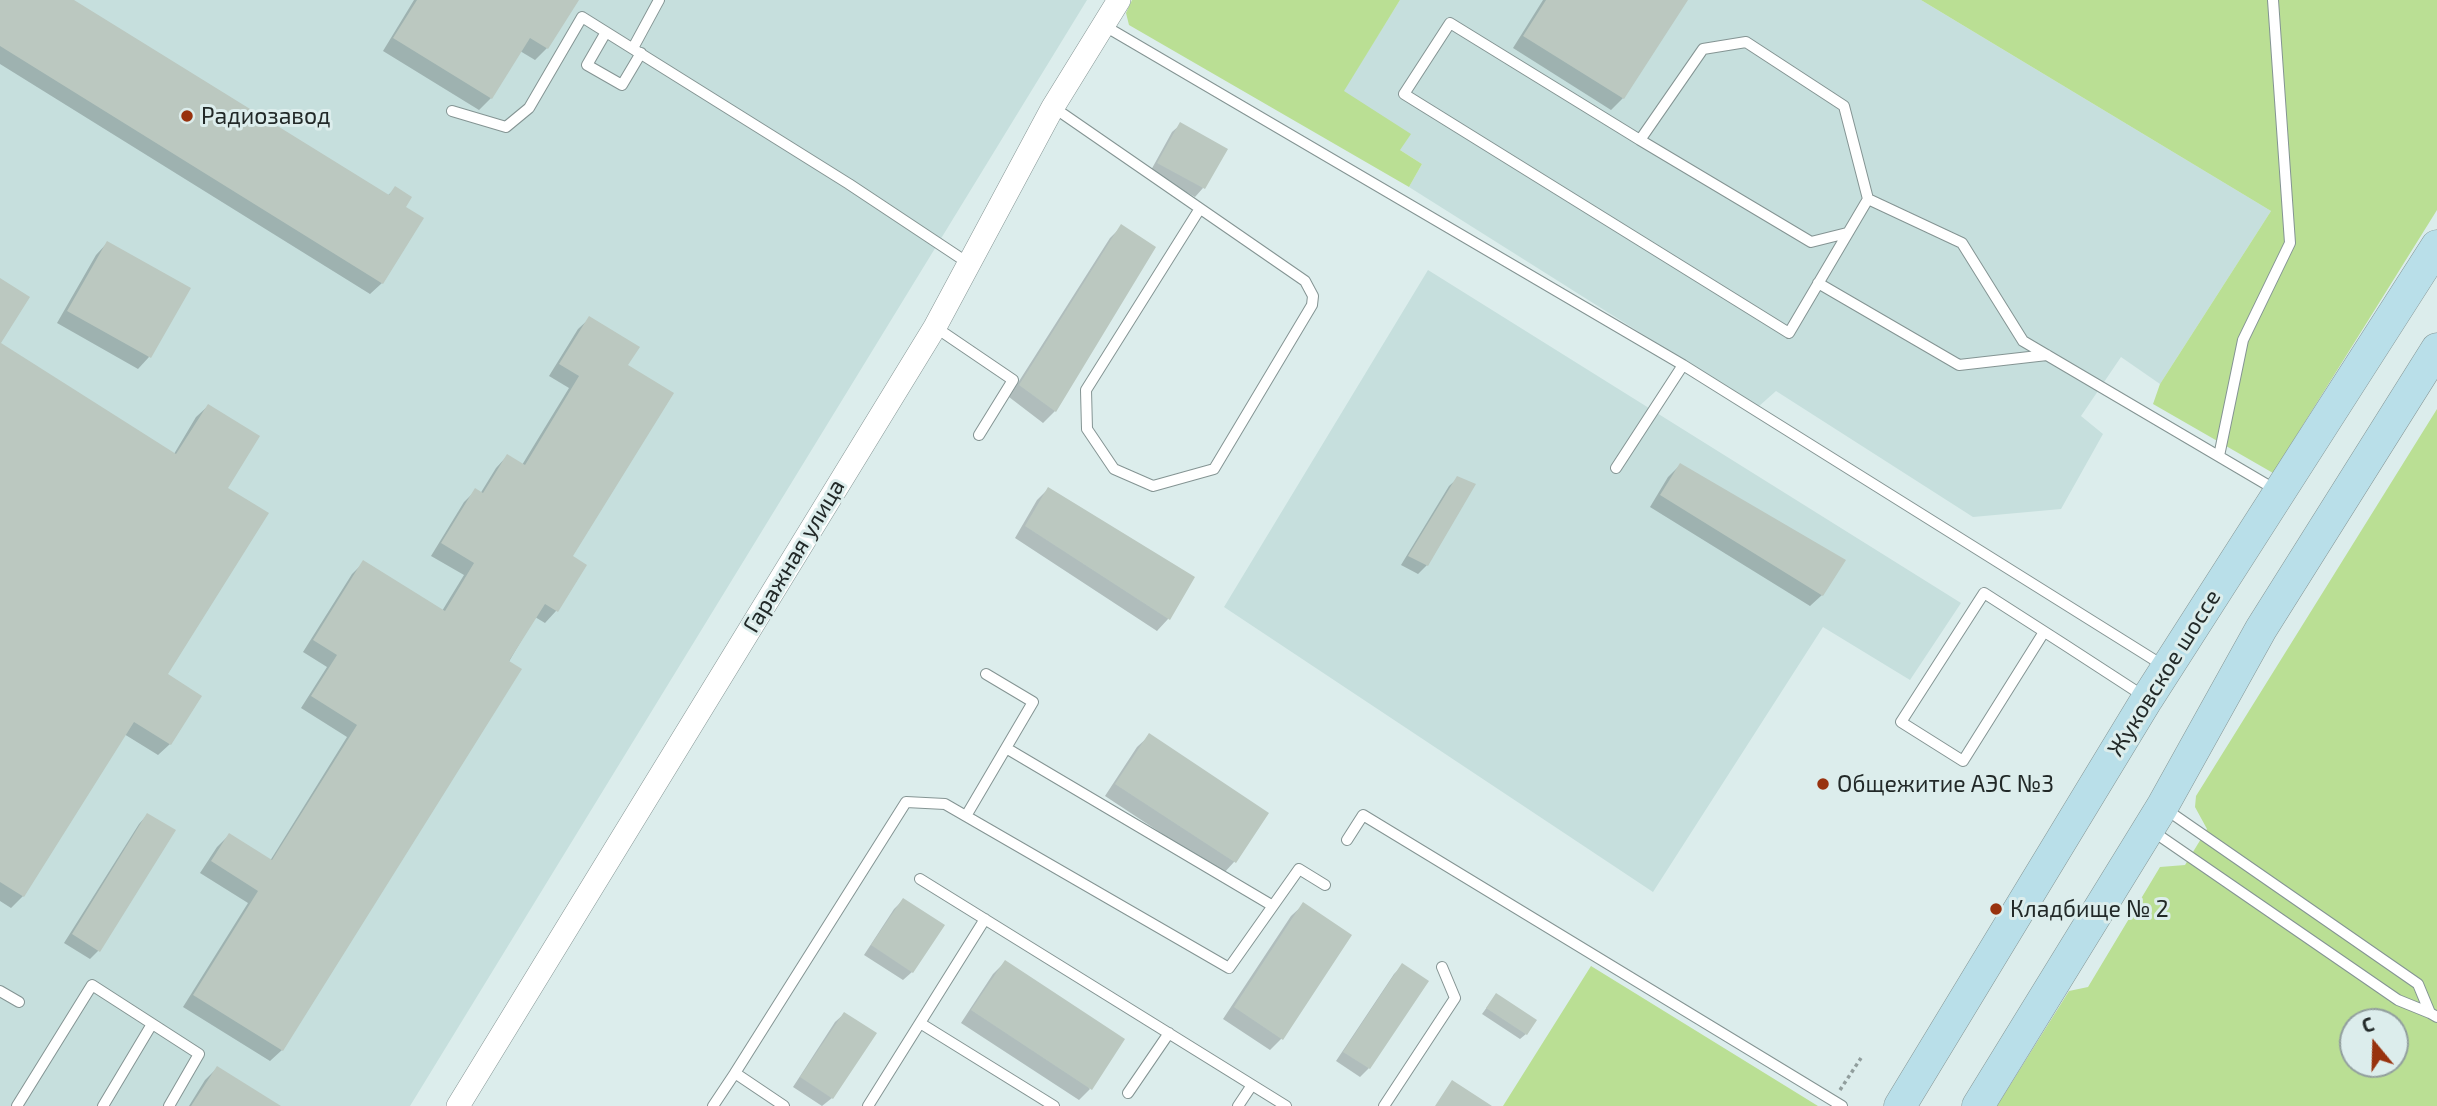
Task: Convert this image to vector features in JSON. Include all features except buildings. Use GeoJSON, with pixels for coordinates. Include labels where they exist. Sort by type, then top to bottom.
{"type":"FeatureCollection","features":[{"type":"Feature","properties":{"kind":"main road","name":"Жуковское шоссе"},"geometry":{"type":"LineString","coordinates":[[1900,1106],[2147,699],[2437,246]]}},
{"type":"Feature","properties":{"kind":"main road"},"geometry":{"type":"LineString","coordinates":[[1978,1106],[2155,818],[2261,629],[2437,349]]}},
{"type":"Feature","properties":{"kind":"street","name":"Гаражная улица"},"geometry":{"type":"LineString","coordinates":[[458,1106],[935,327],[1053,107],[1119,0]]}},
{"type":"Feature","properties":{"kind":"lane"},"geometry":{"type":"LineString","coordinates":[[606,32],[587,65],[622,86],[659,0]]}},
{"type":"Feature","properties":{"kind":"lane"},"geometry":{"type":"LineString","coordinates":[[2219,456],[2243,340],[2290,243],[2273,0]]}},
{"type":"Feature","properties":{"kind":"lane"},"geometry":{"type":"LineString","coordinates":[[452,111],[506,127],[529,108],[582,17],[849,184],[968,263]]}},
{"type":"Feature","properties":{"kind":"lane"},"geometry":{"type":"LineString","coordinates":[[1640,140],[1703,49],[1746,42],[1844,106],[1868,198],[1789,333],[1404,94],[1450,23],[1640,140],[1811,242],[1847,233]]}},
{"type":"Feature","properties":{"kind":"lane"},"geometry":{"type":"LineString","coordinates":[[1103,25],[1683,365],[2167,668]]}},
{"type":"Feature","properties":{"kind":"lane"},"geometry":{"type":"LineString","coordinates":[[1053,107],[1305,281],[1314,296],[1312,304],[1214,469],[1153,486],[1114,469],[1087,429],[1086,390],[1199,209]]}},
{"type":"Feature","properties":{"kind":"lane"},"geometry":{"type":"LineString","coordinates":[[1868,198],[1962,243],[2023,341],[2279,492]]}},
{"type":"Feature","properties":{"kind":"lane"},"geometry":{"type":"LineString","coordinates":[[1818,283],[1959,365],[2047,355]]}},
{"type":"Feature","properties":{"kind":"lane"},"geometry":{"type":"LineString","coordinates":[[935,327],[1013,380],[979,435]]}},
{"type":"Feature","properties":{"kind":"lane"},"geometry":{"type":"LineString","coordinates":[[1616,468],[1683,365]]}},
{"type":"Feature","properties":{"kind":"lane"},"geometry":{"type":"LineString","coordinates":[[2044,632],[1963,761],[1901,722],[1984,593],[2042,630],[2147,699]]}},
{"type":"Feature","properties":{"kind":"lane"},"geometry":{"type":"LineString","coordinates":[[967,816],[1034,702],[986,674]]}},
{"type":"Feature","properties":{"kind":"lane"},"geometry":{"type":"LineString","coordinates":[[1006,748],[1273,906]]}},
{"type":"Feature","properties":{"kind":"lane"},"geometry":{"type":"LineString","coordinates":[[713,1106],[906,802],[945,804],[1229,968],[1299,869],[1325,885]]}},
{"type":"Feature","properties":{"kind":"lane"},"geometry":{"type":"LineString","coordinates":[[1347,840],[1363,815],[1838,1103]]}},
{"type":"Feature","properties":{"kind":"lane"},"geometry":{"type":"LineString","coordinates":[[2155,818],[2418,984],[2434,1015]]}},
{"type":"Feature","properties":{"kind":"lane"},"geometry":{"type":"LineString","coordinates":[[2155,818],[2398,1000],[2434,1015]]}},
{"type":"Feature","properties":{"kind":"lane"},"geometry":{"type":"LineString","coordinates":[[920,879],[1283,1105]]}},
{"type":"Feature","properties":{"kind":"lane"},"geometry":{"type":"LineString","coordinates":[[868,1106],[985,919]]}},
{"type":"Feature","properties":{"kind":"lane"},"geometry":{"type":"LineString","coordinates":[[1384,1106],[1455,998],[1441,967]]}},
{"type":"Feature","properties":{"kind":"lane"},"geometry":{"type":"LineString","coordinates":[[17,1106],[92,985],[199,1054],[169,1106]]}},
{"type":"Feature","properties":{"kind":"lane"},"geometry":{"type":"LineString","coordinates":[[0,991],[19,1002]]}},
{"type":"Feature","properties":{"kind":"lane"},"geometry":{"type":"LineString","coordinates":[[920,1023],[1054,1106]]}},
{"type":"Feature","properties":{"kind":"lane"},"geometry":{"type":"LineString","coordinates":[[103,1106],[152,1024]]}},
{"type":"Feature","properties":{"kind":"lane"},"geometry":{"type":"LineString","coordinates":[[1128,1094],[1169,1033]]}},
{"type":"Feature","properties":{"kind":"lane"},"geometry":{"type":"LineString","coordinates":[[735,1073],[784,1106]]}},
{"type":"Feature","properties":{"kind":"lane"},"geometry":{"type":"LineString","coordinates":[[1238,1106],[1252,1085]]}},
{"type":"Feature","properties":{"kind":"path"},"geometry":{"type":"LineString","coordinates":[[1838,1103],[1861,1058]]}},
{"type":"Feature","properties":{"kind":"shaded area"},"geometry":{"type":"Polygon","coordinates":[[[0,0],[1087,0],[410,1106],[0,1106],[0,0]]]}},
{"type":"Feature","properties":{"kind":"shaded area"},"geometry":{"type":"Polygon","coordinates":[[[1400,0],[1921,0],[2271,211],[2160,384],[2121,357],[2081,416],[2103,434],[2061,509],[1973,517],[1776,391],[1758,407],[1409,187],[1422,164],[1400,150],[1343,91],[1400,0]]]}},
{"type":"Feature","properties":{"kind":"shaded area"},"geometry":{"type":"Polygon","coordinates":[[[1428,270],[1961,603],[1910,680],[1823,627],[1653,892],[1224,607],[1428,270]]]}},
{"type":"Feature","properties":{"kind":"green space"},"geometry":{"type":"Polygon","coordinates":[[[1132,0],[1400,0],[1344,91],[1411,134],[1400,150],[1422,164],[1409,187],[1129,25],[1126,13],[1132,0]]]}},
{"type":"Feature","properties":{"kind":"green space"},"geometry":{"type":"Polygon","coordinates":[[[1921,0],[2437,0],[2437,210],[2273,473],[2153,404],[2160,384],[2271,211],[1921,0]]]}},
{"type":"Feature","properties":{"kind":"green space"},"geometry":{"type":"Polygon","coordinates":[[[2437,409],[2437,1106],[1997,1106],[2069,991],[2088,987],[2160,867],[2185,865],[2207,829],[2195,807],[2196,796],[2437,409]]]}},
{"type":"Feature","properties":{"kind":"green space"},"geometry":{"type":"Polygon","coordinates":[[[1591,966],[1818,1106],[1503,1106],[1591,966]]]}},
{"type":"Feature","properties":{"kind":"place","name":"Радиозавод"},"geometry":{"type":"Point","coordinates":[187,116]}},
{"type":"Feature","properties":{"kind":"place","name":"Общежитие АЭС №3"},"geometry":{"type":"Point","coordinates":[1823,784]}},
{"type":"Feature","properties":{"kind":"place","name":"Кладбище № 2"},"geometry":{"type":"Point","coordinates":[1996,909]}}]}
